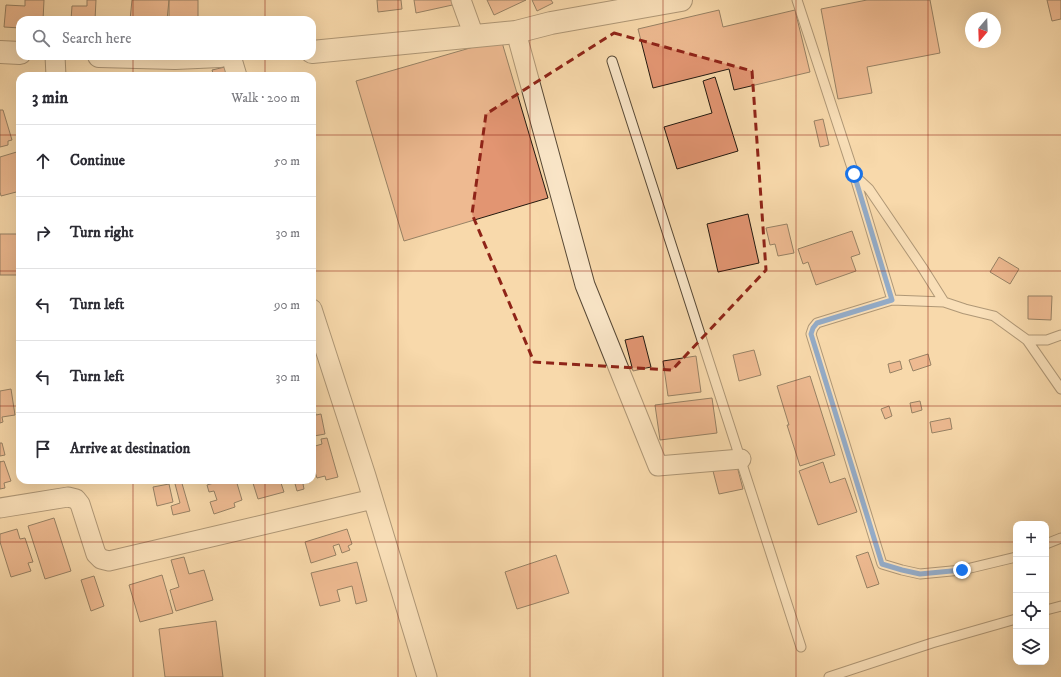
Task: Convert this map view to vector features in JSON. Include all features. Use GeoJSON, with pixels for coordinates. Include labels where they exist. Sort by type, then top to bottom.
{"type":"FeatureCollection","features":[{"type":"Feature","properties":{"kind":"street"},"geometry":{"type":"LineString","coordinates":[[461,0],[474,36]]}},
{"type":"Feature","properties":{"kind":"street"},"geometry":{"type":"LineString","coordinates":[[316,52],[516,32],[551,23],[681,0]]}},
{"type":"Feature","properties":{"kind":"street"},"geometry":{"type":"LineString","coordinates":[[516,32],[585,285],[658,466],[741,458]]}},
{"type":"Feature","properties":{"kind":"street"},"geometry":{"type":"LineString","coordinates":[[0,52],[16,53]]}},
{"type":"Feature","properties":{"kind":"street"},"geometry":{"type":"LineString","coordinates":[[55,60],[56,72]]}},
{"type":"Feature","properties":{"kind":"street"},"geometry":{"type":"LineString","coordinates":[[232,60],[236,72]]}},
{"type":"Feature","properties":{"kind":"street"},"geometry":{"type":"LineString","coordinates":[[316,334],[320,358],[372,499],[427,677]]}},
{"type":"Feature","properties":{"kind":"street"},"geometry":{"type":"LineString","coordinates":[[0,508],[68,497],[76,499],[80,504],[96,554],[101,559],[109,561],[372,499]]}},
{"type":"Feature","properties":{"kind":"lane"},"geometry":{"type":"LineString","coordinates":[[797,0],[854,174],[892,300]]}},
{"type":"Feature","properties":{"kind":"lane"},"geometry":{"type":"LineString","coordinates":[[612,61],[802,647]]}},
{"type":"Feature","properties":{"kind":"lane"},"geometry":{"type":"LineString","coordinates":[[854,174],[869,189],[944,302]]}},
{"type":"Feature","properties":{"kind":"lane"},"geometry":{"type":"LineString","coordinates":[[1013,558],[962,570],[920,574],[882,564],[811,334],[817,323],[892,300],[944,302],[994,316],[1027,340],[1061,389]]}},
{"type":"Feature","properties":{"kind":"lane"},"geometry":{"type":"LineString","coordinates":[[1027,340],[1047,340],[1061,334]]}},
{"type":"Feature","properties":{"kind":"lane"},"geometry":{"type":"LineString","coordinates":[[1049,543],[1061,538]]}},
{"type":"Feature","properties":{"kind":"lane"},"geometry":{"type":"LineString","coordinates":[[1049,609],[1061,606]]}},
{"type":"Feature","properties":{"kind":"lane"},"geometry":{"type":"LineString","coordinates":[[829,677],[932,643],[1013,620]]}},
{"type":"Feature","properties":{"kind":"highlighted area"},"geometry":{"type":"Polygon","coordinates":[[[614,33],[752,71],[766,270],[672,370],[534,362],[472,214],[486,114],[614,33]]]}},
{"type":"Feature","properties":{"kind":"building"},"geometry":{"type":"Polygon","coordinates":[[[25,0],[44,0],[43,16],[16,16],[16,28],[4,27],[6,5],[25,6],[25,0]]]}},
{"type":"Feature","properties":{"kind":"building"},"geometry":{"type":"Polygon","coordinates":[[[87,0],[96,0],[95,16],[71,16],[72,6],[87,6],[87,0]]]}},
{"type":"Feature","properties":{"kind":"building"},"geometry":{"type":"Polygon","coordinates":[[[132,0],[169,0],[167,16],[130,16],[132,0]]]}},
{"type":"Feature","properties":{"kind":"building"},"geometry":{"type":"Polygon","coordinates":[[[169,0],[198,0],[198,16],[169,16],[169,0]]]}},
{"type":"Feature","properties":{"kind":"building"},"geometry":{"type":"Polygon","coordinates":[[[377,0],[401,0],[402,9],[378,12],[377,0]]]}},
{"type":"Feature","properties":{"kind":"building"},"geometry":{"type":"Polygon","coordinates":[[[414,0],[455,0],[457,4],[416,13],[414,0]]]}},
{"type":"Feature","properties":{"kind":"building"},"geometry":{"type":"Polygon","coordinates":[[[487,0],[526,0],[494,15],[487,0]]]}},
{"type":"Feature","properties":{"kind":"building"},"geometry":{"type":"Polygon","coordinates":[[[532,0],[551,0],[553,3],[537,11],[532,0]]]}},
{"type":"Feature","properties":{"kind":"building"},"geometry":{"type":"Polygon","coordinates":[[[867,0],[930,0],[940,53],[867,67],[872,93],[838,99],[821,9],[867,0]]]}},
{"type":"Feature","properties":{"kind":"building"},"geometry":{"type":"Polygon","coordinates":[[[1047,0],[1061,0],[1061,19],[1052,21],[1047,0]]]}},
{"type":"Feature","properties":{"kind":"building"},"geometry":{"type":"Polygon","coordinates":[[[719,10],[723,27],[795,10],[810,72],[734,90],[729,69],[653,88],[638,29],[719,10]]]}},
{"type":"Feature","properties":{"kind":"building"},"geometry":{"type":"Polygon","coordinates":[[[501,39],[548,198],[404,241],[356,81],[501,39]]]}},
{"type":"Feature","properties":{"kind":"building"},"geometry":{"type":"Polygon","coordinates":[[[225,67],[226,72],[213,72],[212,70],[225,67]]]}},
{"type":"Feature","properties":{"kind":"building"},"geometry":{"type":"Polygon","coordinates":[[[715,77],[738,151],[677,169],[664,127],[712,113],[703,81],[715,77]]]}},
{"type":"Feature","properties":{"kind":"building"},"geometry":{"type":"Polygon","coordinates":[[[0,110],[3,110],[12,140],[8,141],[8,145],[0,147],[0,110]]]}},
{"type":"Feature","properties":{"kind":"building"},"geometry":{"type":"Polygon","coordinates":[[[823,119],[829,145],[820,147],[814,121],[823,119]]]}},
{"type":"Feature","properties":{"kind":"building"},"geometry":{"type":"Polygon","coordinates":[[[16,152],[16,192],[1,196],[0,192],[0,157],[16,152]]]}},
{"type":"Feature","properties":{"kind":"building"},"geometry":{"type":"Polygon","coordinates":[[[748,214],[759,263],[718,272],[707,224],[748,214]]]}},
{"type":"Feature","properties":{"kind":"building"},"geometry":{"type":"Polygon","coordinates":[[[787,224],[794,253],[778,256],[775,244],[770,245],[766,228],[787,224]]]}},
{"type":"Feature","properties":{"kind":"building"},"geometry":{"type":"Polygon","coordinates":[[[852,231],[860,254],[851,257],[856,271],[816,285],[808,262],[803,264],[798,249],[852,231]]]}},
{"type":"Feature","properties":{"kind":"building"},"geometry":{"type":"Polygon","coordinates":[[[0,234],[16,234],[16,275],[0,275],[0,234]]]}},
{"type":"Feature","properties":{"kind":"building"},"geometry":{"type":"Polygon","coordinates":[[[999,257],[1019,269],[1010,284],[990,272],[999,257]]]}},
{"type":"Feature","properties":{"kind":"building"},"geometry":{"type":"Polygon","coordinates":[[[1028,296],[1052,296],[1051,320],[1028,319],[1028,296]]]}},
{"type":"Feature","properties":{"kind":"building"},"geometry":{"type":"Polygon","coordinates":[[[643,336],[651,367],[633,371],[625,340],[643,336]]]}},
{"type":"Feature","properties":{"kind":"building"},"geometry":{"type":"Polygon","coordinates":[[[754,350],[761,375],[739,381],[733,355],[754,350]]]}},
{"type":"Feature","properties":{"kind":"building"},"geometry":{"type":"Polygon","coordinates":[[[928,354],[931,365],[913,371],[909,360],[928,354]]]}},
{"type":"Feature","properties":{"kind":"building"},"geometry":{"type":"Polygon","coordinates":[[[696,356],[701,392],[668,396],[663,361],[696,356]]]}},
{"type":"Feature","properties":{"kind":"building"},"geometry":{"type":"Polygon","coordinates":[[[900,361],[902,369],[890,373],[888,364],[900,361]]]}},
{"type":"Feature","properties":{"kind":"building"},"geometry":{"type":"Polygon","coordinates":[[[810,376],[835,455],[800,466],[777,386],[810,376]]]}},
{"type":"Feature","properties":{"kind":"building"},"geometry":{"type":"Polygon","coordinates":[[[11,389],[15,415],[2,417],[3,422],[0,423],[0,391],[11,389]]]}},
{"type":"Feature","properties":{"kind":"building"},"geometry":{"type":"Polygon","coordinates":[[[712,398],[717,433],[660,440],[655,405],[712,398]]]}},
{"type":"Feature","properties":{"kind":"building"},"geometry":{"type":"Polygon","coordinates":[[[920,401],[922,410],[912,413],[910,403],[920,401]]]}},
{"type":"Feature","properties":{"kind":"building"},"geometry":{"type":"Polygon","coordinates":[[[889,406],[892,416],[885,419],[881,409],[889,406]]]}},
{"type":"Feature","properties":{"kind":"building"},"geometry":{"type":"Polygon","coordinates":[[[321,414],[325,434],[316,436],[316,415],[321,414]]]}},
{"type":"Feature","properties":{"kind":"building"},"geometry":{"type":"Polygon","coordinates":[[[950,418],[952,429],[932,433],[930,422],[950,418]]]}},
{"type":"Feature","properties":{"kind":"building"},"geometry":{"type":"Polygon","coordinates":[[[327,438],[338,477],[326,480],[325,476],[317,478],[316,446],[322,444],[321,439],[327,438]]]}},
{"type":"Feature","properties":{"kind":"building"},"geometry":{"type":"Polygon","coordinates":[[[0,443],[2,443],[5,455],[0,456],[0,443]]]}},
{"type":"Feature","properties":{"kind":"building"},"geometry":{"type":"Polygon","coordinates":[[[4,461],[11,481],[4,483],[5,488],[0,489],[0,462],[4,461]]]}},
{"type":"Feature","properties":{"kind":"building"},"geometry":{"type":"Polygon","coordinates":[[[823,462],[830,483],[845,478],[857,512],[818,525],[799,471],[823,462]]]}},
{"type":"Feature","properties":{"kind":"building"},"geometry":{"type":"Polygon","coordinates":[[[737,466],[743,489],[719,494],[713,471],[737,466]]]}},
{"type":"Feature","properties":{"kind":"building"},"geometry":{"type":"Polygon","coordinates":[[[169,484],[173,502],[157,506],[153,487],[169,484]]]}},
{"type":"Feature","properties":{"kind":"building"},"geometry":{"type":"Polygon","coordinates":[[[175,484],[182,484],[190,511],[173,515],[171,506],[180,503],[175,484]]]}},
{"type":"Feature","properties":{"kind":"building"},"geometry":{"type":"Polygon","coordinates":[[[237,484],[242,500],[234,503],[235,507],[214,514],[210,502],[217,500],[214,491],[209,492],[207,485],[237,484]]]}},
{"type":"Feature","properties":{"kind":"building"},"geometry":{"type":"Polygon","coordinates":[[[253,484],[281,484],[284,492],[258,499],[253,484]]]}},
{"type":"Feature","properties":{"kind":"building"},"geometry":{"type":"Polygon","coordinates":[[[295,484],[303,484],[304,489],[297,491],[295,484]]]}},
{"type":"Feature","properties":{"kind":"building"},"geometry":{"type":"Polygon","coordinates":[[[54,518],[71,571],[45,579],[28,526],[54,518]]]}},
{"type":"Feature","properties":{"kind":"building"},"geometry":{"type":"Polygon","coordinates":[[[17,529],[20,539],[25,538],[33,562],[28,563],[31,571],[11,577],[0,542],[0,534],[17,529]]]}},
{"type":"Feature","properties":{"kind":"building"},"geometry":{"type":"Polygon","coordinates":[[[347,529],[352,544],[348,546],[350,550],[342,553],[339,544],[333,546],[336,555],[311,563],[305,542],[347,529]]]}},
{"type":"Feature","properties":{"kind":"building"},"geometry":{"type":"Polygon","coordinates":[[[868,552],[879,584],[867,588],[856,556],[868,552]]]}},
{"type":"Feature","properties":{"kind":"building"},"geometry":{"type":"Polygon","coordinates":[[[556,555],[569,593],[517,609],[505,572],[556,555]]]}},
{"type":"Feature","properties":{"kind":"building"},"geometry":{"type":"Polygon","coordinates":[[[184,557],[189,574],[204,570],[213,600],[176,611],[170,590],[179,587],[171,560],[184,557]]]}},
{"type":"Feature","properties":{"kind":"building"},"geometry":{"type":"Polygon","coordinates":[[[357,562],[367,601],[356,604],[352,586],[337,590],[340,601],[320,606],[311,573],[357,562]]]}},
{"type":"Feature","properties":{"kind":"building"},"geometry":{"type":"Polygon","coordinates":[[[162,575],[173,613],[140,622],[129,585],[162,575]]]}},
{"type":"Feature","properties":{"kind":"building"},"geometry":{"type":"Polygon","coordinates":[[[94,576],[104,606],[91,611],[81,580],[94,576]]]}},
{"type":"Feature","properties":{"kind":"building"},"geometry":{"type":"Polygon","coordinates":[[[216,621],[223,677],[165,677],[159,629],[216,621]]]}},
{"type":"Feature","properties":{"kind":"route"},"geometry":{"type":"LineString","coordinates":[[854,174],[892,300],[817,323],[811,334],[882,564],[920,574],[962,570]]}}]}
